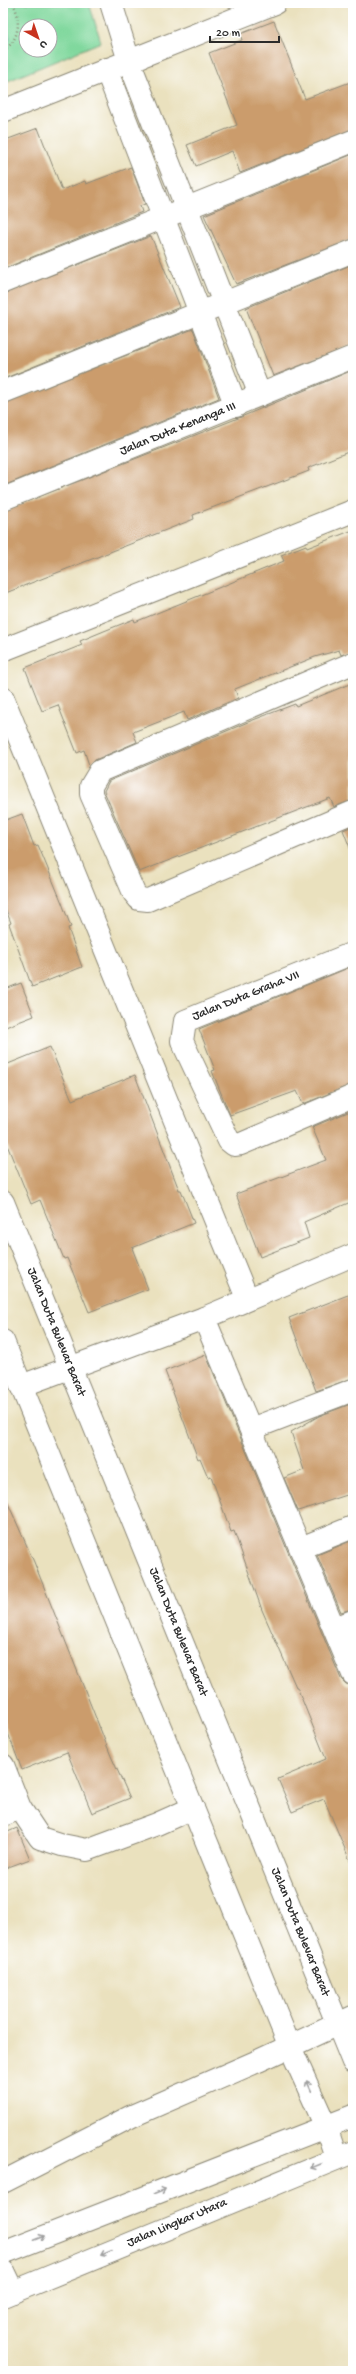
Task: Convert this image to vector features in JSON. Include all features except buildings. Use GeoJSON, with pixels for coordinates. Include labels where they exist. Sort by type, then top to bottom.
{"type":"FeatureCollection","features":[{"type":"Feature","properties":{"kind":"street"},"geometry":{"type":"LineString","coordinates":[[111,3],[129,61],[260,394]]}},
{"type":"Feature","properties":{"kind":"street"},"geometry":{"type":"LineString","coordinates":[[3,111],[266,5]]}},
{"type":"Feature","properties":{"kind":"street"},"geometry":{"type":"LineString","coordinates":[[106,69],[236,406]]}},
{"type":"Feature","properties":{"kind":"street"},"geometry":{"type":"LineString","coordinates":[[3,282],[353,141]]}},
{"type":"Feature","properties":{"kind":"street"},"geometry":{"type":"LineString","coordinates":[[3,392],[353,251]]}},
{"type":"Feature","properties":{"kind":"street","name":"Jalan Duta Kenanga III"},"geometry":{"type":"LineString","coordinates":[[3,500],[353,357]]}},
{"type":"Feature","properties":{"kind":"street"},"geometry":{"type":"LineString","coordinates":[[3,650],[353,511]]}},
{"type":"Feature","properties":{"kind":"street"},"geometry":{"type":"LineString","coordinates":[[353,663],[100,771],[91,786],[91,794],[134,893],[139,899],[148,900],[353,812]]}},
{"type":"Feature","properties":{"kind":"street"},"geometry":{"type":"LineString","coordinates":[[3,698],[247,1298]]}},
{"type":"Feature","properties":{"kind":"street","name":"Jalan Duta Graha VII"},"geometry":{"type":"LineString","coordinates":[[353,953],[185,1021],[182,1041],[229,1141],[234,1145],[241,1144],[353,1096]]}},
{"type":"Feature","properties":{"kind":"street","name":"Jalan Duta Bulevar Barat"},"geometry":{"type":"LineString","coordinates":[[3,1202],[65,1369],[345,2027],[353,2062]]}},
{"type":"Feature","properties":{"kind":"street"},"geometry":{"type":"LineString","coordinates":[[25,1384],[204,1318],[247,1298],[353,1255]]}},
{"type":"Feature","properties":{"kind":"street"},"geometry":{"type":"LineString","coordinates":[[204,1318],[301,1548],[344,1625],[353,1674]]}},
{"type":"Feature","properties":{"kind":"street"},"geometry":{"type":"LineString","coordinates":[[3,1343],[25,1384],[193,1808],[294,2055],[323,2118],[345,2155]]}},
{"type":"Feature","properties":{"kind":"street"},"geometry":{"type":"LineString","coordinates":[[251,1429],[353,1390]]}},
{"type":"Feature","properties":{"kind":"street"},"geometry":{"type":"LineString","coordinates":[[301,1548],[353,1527]]}},
{"type":"Feature","properties":{"kind":"street"},"geometry":{"type":"LineString","coordinates":[[3,1765],[12,1812],[40,1838],[86,1850],[158,1824],[193,1808]]}},
{"type":"Feature","properties":{"kind":"street"},"geometry":{"type":"LineString","coordinates":[[3,2182],[132,2116],[294,2055],[345,2027]]}},
{"type":"Feature","properties":{"kind":"street"},"geometry":{"type":"LineString","coordinates":[[3,2253],[323,2118],[353,2116]]}},
{"type":"Feature","properties":{"kind":"street","name":"Jalan Lingkar Utara"},"geometry":{"type":"LineString","coordinates":[[8,2294],[345,2155]]}},
{"type":"Feature","properties":{"kind":"street"},"geometry":{"type":"LineString","coordinates":[[3,2271],[8,2294]]}},
{"type":"Feature","properties":{"kind":"path"},"geometry":{"type":"LineString","coordinates":[[3,50],[11,45],[18,29],[17,11],[13,3]]}},
{"type":"Feature","properties":{"kind":"green space"},"geometry":{"type":"Polygon","coordinates":[[[3,3],[89,3],[101,42],[3,83],[3,3]]]}},
{"type":"Feature","properties":{"kind":"water"},"geometry":{"type":"Polygon","coordinates":[[[3,18],[10,39],[3,40],[3,18]]]}}]}
